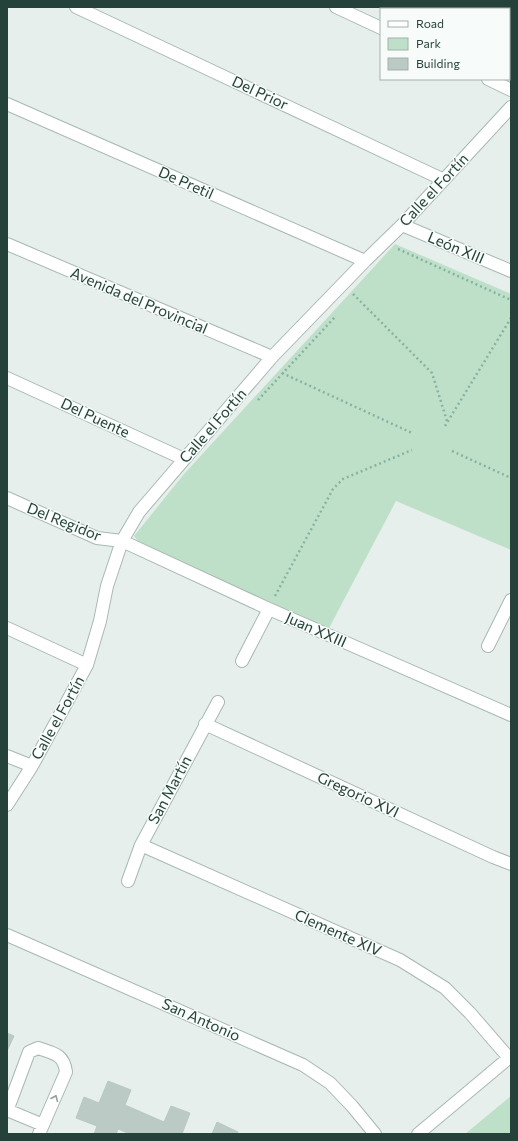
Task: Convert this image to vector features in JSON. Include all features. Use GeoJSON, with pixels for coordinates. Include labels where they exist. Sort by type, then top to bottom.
{"type":"FeatureCollection","features":[{"type":"Feature","properties":{"kind":"street","name":"Del Prior"},"geometry":{"type":"LineString","coordinates":[[76,7],[444,180]]}},
{"type":"Feature","properties":{"kind":"street"},"geometry":{"type":"LineString","coordinates":[[336,7],[380,28]]}},
{"type":"Feature","properties":{"kind":"street"},"geometry":{"type":"LineString","coordinates":[[490,80],[511,90]]}},
{"type":"Feature","properties":{"kind":"street","name":"De Pretil"},"geometry":{"type":"LineString","coordinates":[[7,104],[365,261]]}},
{"type":"Feature","properties":{"kind":"street","name":"Calle el Fortín"},"geometry":{"type":"LineString","coordinates":[[7,804],[32,766],[87,665],[100,622],[107,586],[122,541],[139,512],[269,361],[365,261],[402,225],[511,107]]}},
{"type":"Feature","properties":{"kind":"street","name":"León XIII"},"geometry":{"type":"LineString","coordinates":[[402,225],[511,271]]}},
{"type":"Feature","properties":{"kind":"street","name":"Avenida del Provincial"},"geometry":{"type":"LineString","coordinates":[[7,244],[269,361]]}},
{"type":"Feature","properties":{"kind":"street","name":"Del Puente"},"geometry":{"type":"LineString","coordinates":[[7,378],[184,459]]}},
{"type":"Feature","properties":{"kind":"street","name":"Del Regidor"},"geometry":{"type":"LineString","coordinates":[[7,498],[97,538],[122,541]]}},
{"type":"Feature","properties":{"kind":"street","name":"Juan XXIII"},"geometry":{"type":"LineString","coordinates":[[122,541],[269,609],[511,715]]}},
{"type":"Feature","properties":{"kind":"street"},"geometry":{"type":"LineString","coordinates":[[488,646],[511,600]]}},
{"type":"Feature","properties":{"kind":"street"},"geometry":{"type":"LineString","coordinates":[[242,661],[269,609]]}},
{"type":"Feature","properties":{"kind":"street"},"geometry":{"type":"LineString","coordinates":[[7,628],[87,665]]}},
{"type":"Feature","properties":{"kind":"street","name":"San Martín"},"geometry":{"type":"LineString","coordinates":[[128,881],[141,845],[218,702]]}},
{"type":"Feature","properties":{"kind":"street","name":"Gregorio XVI"},"geometry":{"type":"LineString","coordinates":[[205,724],[511,864]]}},
{"type":"Feature","properties":{"kind":"street"},"geometry":{"type":"LineString","coordinates":[[7,756],[32,766]]}},
{"type":"Feature","properties":{"kind":"street","name":"Clemente XIV"},"geometry":{"type":"LineString","coordinates":[[141,845],[400,960],[445,988],[510,1057]]}},
{"type":"Feature","properties":{"kind":"street","name":"San Antonio"},"geometry":{"type":"LineString","coordinates":[[7,935],[303,1065],[330,1083],[352,1106],[375,1134]]}},
{"type":"Feature","properties":{"kind":"street"},"geometry":{"type":"LineString","coordinates":[[38,1048],[60,1056],[65,1063],[66,1072],[41,1130],[7,1110],[26,1056],[29,1052],[38,1048]]}},
{"type":"Feature","properties":{"kind":"street"},"geometry":{"type":"LineString","coordinates":[[418,1134],[510,1057]]}},
{"type":"Feature","properties":{"kind":"path"},"geometry":{"type":"LineString","coordinates":[[398,249],[511,300]]}},
{"type":"Feature","properties":{"kind":"path"},"geometry":{"type":"LineString","coordinates":[[343,284],[432,373],[447,421]]}},
{"type":"Feature","properties":{"kind":"path"},"geometry":{"type":"LineString","coordinates":[[350,301],[355,295]]}},
{"type":"Feature","properties":{"kind":"path"},"geometry":{"type":"LineString","coordinates":[[256,402],[339,312]]}},
{"type":"Feature","properties":{"kind":"path"},"geometry":{"type":"LineString","coordinates":[[445,426],[511,318]]}},
{"type":"Feature","properties":{"kind":"path"},"geometry":{"type":"LineString","coordinates":[[269,361],[282,374],[412,433]]}},
{"type":"Feature","properties":{"kind":"path"},"geometry":{"type":"LineString","coordinates":[[269,609],[333,489],[343,479],[412,450]]}},
{"type":"Feature","properties":{"kind":"path"},"geometry":{"type":"LineString","coordinates":[[452,451],[511,478]]}},
{"type":"Feature","properties":{"kind":"green space"},"geometry":{"type":"Polygon","coordinates":[[[395,244],[511,294],[511,550],[396,501],[328,630],[139,543],[134,536],[184,474],[395,244]]]}},
{"type":"Feature","properties":{"kind":"green space"},"geometry":{"type":"Polygon","coordinates":[[[511,1096],[511,1134],[465,1134],[511,1096]]]}},
{"type":"Feature","properties":{"kind":"building"},"geometry":{"type":"Polygon","coordinates":[[[7,1033],[14,1036],[7,1051],[7,1033]]]}},
{"type":"Feature","properties":{"kind":"building"},"geometry":{"type":"Polygon","coordinates":[[[108,1081],[131,1090],[125,1105],[164,1122],[171,1106],[190,1113],[182,1134],[130,1134],[118,1129],[116,1134],[94,1134],[97,1126],[76,1118],[84,1097],[99,1103],[108,1081]]]}},
{"type":"Feature","properties":{"kind":"building"},"geometry":{"type":"Polygon","coordinates":[[[217,1122],[238,1132],[237,1134],[212,1134],[217,1122]]]}}]}
